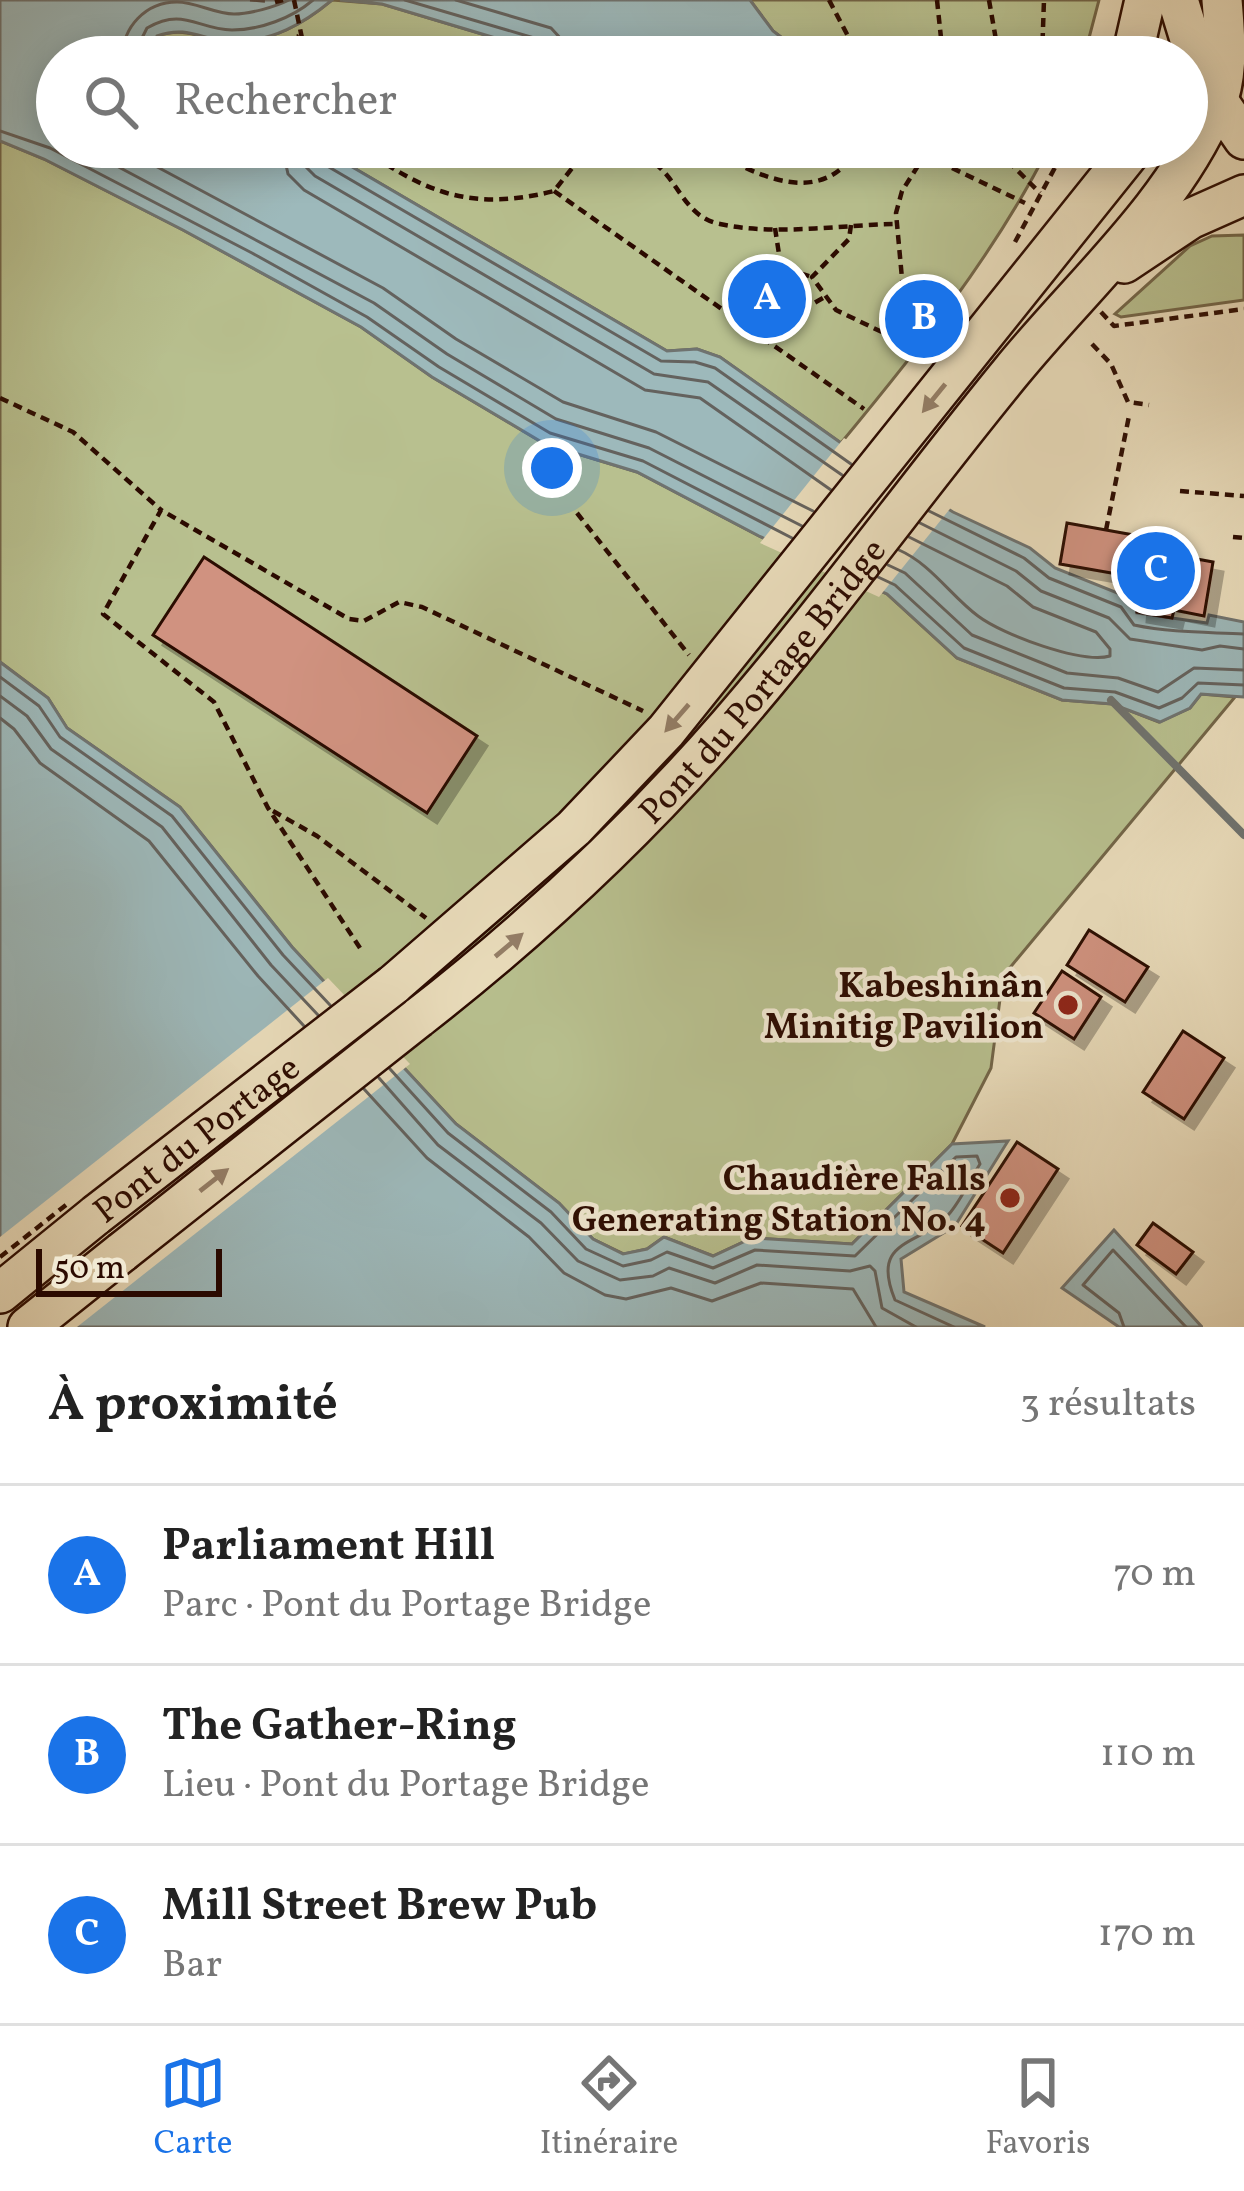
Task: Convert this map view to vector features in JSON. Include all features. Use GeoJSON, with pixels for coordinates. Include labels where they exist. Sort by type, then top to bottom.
{"type":"FeatureCollection","features":[{"type":"Feature","properties":{"kind":"main road"},"geometry":{"type":"LineString","coordinates":[[1137,36],[1145,0]]}},
{"type":"Feature","properties":{"kind":"main road"},"geometry":{"type":"LineString","coordinates":[[1178,0],[1187,36]]}},
{"type":"Feature","properties":{"kind":"main road"},"geometry":{"type":"LineString","coordinates":[[1222,0],[1224,63],[1216,107],[1244,140]]}},
{"type":"Feature","properties":{"kind":"main road"},"geometry":{"type":"LineString","coordinates":[[1021,262],[1089,168]]}},
{"type":"Feature","properties":{"kind":"main road"},"geometry":{"type":"LineString","coordinates":[[1021,262],[1113,168]]}},
{"type":"Feature","properties":{"kind":"main road"},"geometry":{"type":"LineString","coordinates":[[1084,309],[1183,168]]}},
{"type":"Feature","properties":{"kind":"main road"},"geometry":{"type":"LineString","coordinates":[[1084,309],[1168,231],[1244,195]]}},
{"type":"Feature","properties":{"kind":"main road","name":"Pont du Portage Bridge"},"geometry":{"type":"LineString","coordinates":[[393,985],[574,828],[666,731],[751,627],[1021,262]]}},
{"type":"Feature","properties":{"kind":"main road","name":"Pont du Portage Bridge"},"geometry":{"type":"LineString","coordinates":[[418,1018],[556,905],[677,782],[1084,309]]}},
{"type":"Feature","properties":{"kind":"main road","name":"Pont du Portage"},"geometry":{"type":"LineString","coordinates":[[0,1293],[393,985]]}},
{"type":"Feature","properties":{"kind":"main road","name":"Pont du Portage"},"geometry":{"type":"LineString","coordinates":[[28,1327],[418,1018]]}},
{"type":"Feature","properties":{"kind":"path"},"geometry":{"type":"LineString","coordinates":[[275,2],[283,0]]}},
{"type":"Feature","properties":{"kind":"path"},"geometry":{"type":"LineString","coordinates":[[294,0],[299,36]]}},
{"type":"Feature","properties":{"kind":"path"},"geometry":{"type":"LineString","coordinates":[[829,0],[848,36]]}},
{"type":"Feature","properties":{"kind":"path"},"geometry":{"type":"LineString","coordinates":[[937,0],[941,36]]}},
{"type":"Feature","properties":{"kind":"path"},"geometry":{"type":"LineString","coordinates":[[989,0],[995,36]]}},
{"type":"Feature","properties":{"kind":"path"},"geometry":{"type":"LineString","coordinates":[[1043,36],[1044,0]]}},
{"type":"Feature","properties":{"kind":"path"},"geometry":{"type":"LineString","coordinates":[[390,168],[451,196],[491,202],[554,191],[572,168]]}},
{"type":"Feature","properties":{"kind":"path"},"geometry":{"type":"LineString","coordinates":[[663,168],[704,219],[720,225],[896,224]]}},
{"type":"Feature","properties":{"kind":"path"},"geometry":{"type":"LineString","coordinates":[[745,168],[782,182],[805,182],[845,168]]}},
{"type":"Feature","properties":{"kind":"path"},"geometry":{"type":"LineString","coordinates":[[915,348],[907,333],[896,224],[898,200],[917,168]]}},
{"type":"Feature","properties":{"kind":"path"},"geometry":{"type":"LineString","coordinates":[[961,168],[1025,203]]}},
{"type":"Feature","properties":{"kind":"path"},"geometry":{"type":"LineString","coordinates":[[1015,168],[1041,194]]}},
{"type":"Feature","properties":{"kind":"path"},"geometry":{"type":"LineString","coordinates":[[1021,262],[1041,194],[1055,168]]}},
{"type":"Feature","properties":{"kind":"path"},"geometry":{"type":"LineString","coordinates":[[554,191],[863,409]]}},
{"type":"Feature","properties":{"kind":"path"},"geometry":{"type":"LineString","coordinates":[[812,277],[849,239],[851,225]]}},
{"type":"Feature","properties":{"kind":"path"},"geometry":{"type":"LineString","coordinates":[[775,228],[781,267],[812,277],[836,310],[930,360]]}},
{"type":"Feature","properties":{"kind":"path"},"geometry":{"type":"LineString","coordinates":[[769,343],[770,288],[808,306],[823,298]]}},
{"type":"Feature","properties":{"kind":"path"},"geometry":{"type":"LineString","coordinates":[[1084,309],[1114,326],[1244,309]]}},
{"type":"Feature","properties":{"kind":"path"},"geometry":{"type":"LineString","coordinates":[[1092,344],[1112,364],[1128,402],[1149,405]]}},
{"type":"Feature","properties":{"kind":"path"},"geometry":{"type":"LineString","coordinates":[[0,398],[73,432],[161,510],[349,619],[364,621],[399,602],[422,608],[644,711]]}},
{"type":"Feature","properties":{"kind":"path"},"geometry":{"type":"LineString","coordinates":[[1106,530],[1129,416]]}},
{"type":"Feature","properties":{"kind":"path"},"geometry":{"type":"LineString","coordinates":[[1180,490],[1244,496]]}},
{"type":"Feature","properties":{"kind":"path"},"geometry":{"type":"LineString","coordinates":[[161,510],[103,614],[214,702],[268,808],[360,948]]}},
{"type":"Feature","properties":{"kind":"path"},"geometry":{"type":"LineString","coordinates":[[577,513],[690,656]]}},
{"type":"Feature","properties":{"kind":"path"},"geometry":{"type":"LineString","coordinates":[[1233,537],[1244,538]]}},
{"type":"Feature","properties":{"kind":"path"},"geometry":{"type":"LineString","coordinates":[[268,808],[317,836],[431,922]]}},
{"type":"Feature","properties":{"kind":"green space"},"geometry":{"type":"Polygon","coordinates":[[[332,0],[382,4],[489,36],[270,36],[299,24],[332,0]]]}},
{"type":"Feature","properties":{"kind":"green space"},"geometry":{"type":"Polygon","coordinates":[[[750,0],[1099,0],[1090,36],[780,36],[750,0]]]}},
{"type":"Feature","properties":{"kind":"green space"},"geometry":{"type":"Polygon","coordinates":[[[169,33],[199,36],[157,36],[169,33]]]}},
{"type":"Feature","properties":{"kind":"green space"},"geometry":{"type":"Polygon","coordinates":[[[0,141],[36,156],[36,168],[62,168],[361,327],[432,377],[545,444],[637,472],[759,536],[887,594],[957,658],[1062,700],[1113,704],[1159,722],[1190,708],[1201,694],[1235,697],[1003,976],[991,1068],[952,1144],[852,1244],[752,1238],[713,1256],[664,1237],[647,1249],[624,1254],[593,1239],[559,1203],[456,1124],[292,947],[180,807],[67,728],[48,698],[0,662],[0,141]]]}},
{"type":"Feature","properties":{"kind":"green space"},"geometry":{"type":"Polygon","coordinates":[[[354,168],[1037,168],[979,264],[841,443],[720,357],[697,349],[667,351],[354,168]]]}},
{"type":"Feature","properties":{"kind":"green space"},"geometry":{"type":"Polygon","coordinates":[[[1244,235],[1244,300],[1121,317],[1115,314],[1190,246],[1212,236],[1244,235]]]}},
{"type":"Feature","properties":{"kind":"water"},"geometry":{"type":"Polygon","coordinates":[[[0,0],[332,0],[299,24],[270,36],[179,32],[36,36],[36,156],[0,141],[0,0]]]}},
{"type":"Feature","properties":{"kind":"water"},"geometry":{"type":"Polygon","coordinates":[[[340,0],[750,0],[780,36],[489,36],[382,4],[340,0]]]}},
{"type":"Feature","properties":{"kind":"water"},"geometry":{"type":"Polygon","coordinates":[[[62,168],[354,168],[667,351],[697,349],[720,357],[841,443],[953,512],[1030,548],[1055,568],[1130,598],[1137,613],[1207,623],[1209,615],[1244,622],[1244,697],[1201,694],[1190,708],[1160,722],[1112,704],[1062,700],[957,658],[887,594],[759,536],[637,472],[545,444],[432,377],[361,327],[62,168]]]}},
{"type":"Feature","properties":{"kind":"water"},"geometry":{"type":"Polygon","coordinates":[[[0,662],[48,698],[67,728],[180,807],[292,947],[456,1124],[559,1203],[593,1239],[623,1254],[647,1249],[664,1237],[713,1256],[752,1238],[852,1244],[952,1144],[1008,1141],[955,1226],[901,1259],[904,1292],[985,1327],[0,1327],[0,662]]]}},
{"type":"Feature","properties":{"kind":"water"},"geometry":{"type":"Polygon","coordinates":[[[1114,1230],[1202,1327],[1119,1327],[1062,1288],[1114,1230]]]}},
{"type":"Feature","properties":{"kind":"pier"},"geometry":{"type":"Polygon","coordinates":[[[844,438],[953,505],[879,597],[760,543],[844,438]]]}},
{"type":"Feature","properties":{"kind":"pier"},"geometry":{"type":"Polygon","coordinates":[[[328,978],[410,1064],[77,1327],[0,1327],[0,1237],[328,978]]]}},
{"type":"Feature","properties":{"kind":"building"},"geometry":{"type":"Polygon","coordinates":[[[1067,523],[1156,539],[1154,551],[1213,562],[1204,616],[1174,610],[1172,618],[1137,612],[1140,578],[1060,564],[1067,523]]]}},
{"type":"Feature","properties":{"kind":"building"},"geometry":{"type":"Polygon","coordinates":[[[204,557],[477,736],[427,813],[153,635],[204,557]]]}},
{"type":"Feature","properties":{"kind":"building"},"geometry":{"type":"Polygon","coordinates":[[[1089,930],[1148,967],[1125,1002],[1067,965],[1089,930]]]}},
{"type":"Feature","properties":{"kind":"building","name":"Kabeshinân Minitig Pavilion"},"geometry":{"type":"Polygon","coordinates":[[[1062,971],[1101,997],[1074,1039],[1034,1013],[1062,971]]]}},
{"type":"Feature","properties":{"kind":"building"},"geometry":{"type":"Polygon","coordinates":[[[1183,1031],[1224,1058],[1184,1119],[1143,1092],[1183,1031]]]}},
{"type":"Feature","properties":{"kind":"building","name":"Chaudière Falls Generating Station No. 4"},"geometry":{"type":"Polygon","coordinates":[[[1017,1142],[1058,1169],[1003,1253],[962,1226],[1017,1142]]]}},
{"type":"Feature","properties":{"kind":"building"},"geometry":{"type":"Polygon","coordinates":[[[1153,1223],[1193,1252],[1176,1274],[1137,1245],[1153,1223]]]}},
{"type":"Feature","properties":{"kind":"waterway"},"geometry":{"type":"LineString","coordinates":[[1111,700],[1244,835]]}},
{"type":"Feature","properties":{"kind":"ferry route"},"geometry":{"type":"LineString","coordinates":[[250,0],[275,2]]}},
{"type":"Feature","properties":{"kind":"place","name":"Parliament Hill"},"geometry":{"type":"Point","coordinates":[767,299]}},
{"type":"Feature","properties":{"kind":"place","name":"The Gather-Ring"},"geometry":{"type":"Point","coordinates":[924,319]}},
{"type":"Feature","properties":{"kind":"place","name":"Mill Street Brew Pub"},"geometry":{"type":"Point","coordinates":[1156,571]}},
{"type":"Feature","properties":{"kind":"place","name":"Kabeshinân Minitig Pavilion"},"geometry":{"type":"Point","coordinates":[1068,1005]}},
{"type":"Feature","properties":{"kind":"place","name":"Chaudière Falls Generating Station No. 4"},"geometry":{"type":"Point","coordinates":[1010,1198]}}]}
